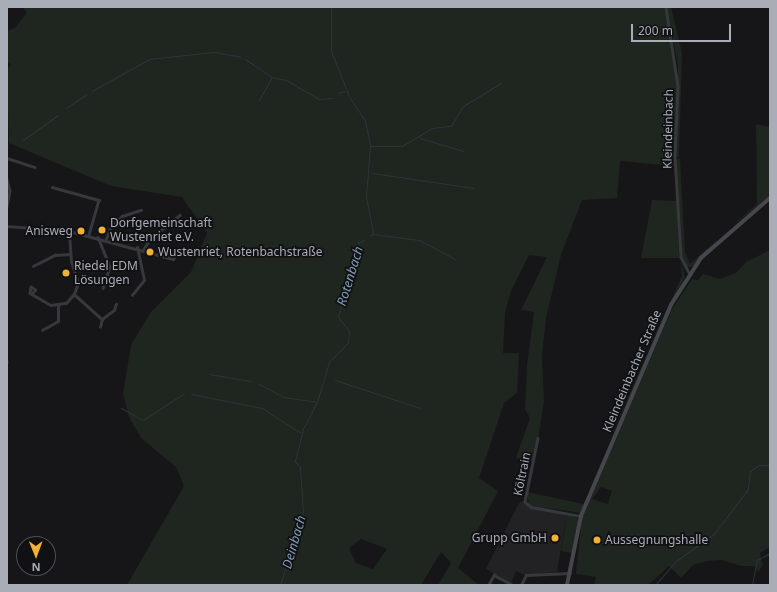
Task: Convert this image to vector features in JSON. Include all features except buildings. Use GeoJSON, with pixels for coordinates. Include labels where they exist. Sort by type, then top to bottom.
{"type":"FeatureCollection","features":[{"type":"Feature","properties":{"kind":"street","name":"Kleindeinbach"},"geometry":{"type":"LineString","coordinates":[[666,7],[678,86],[675,156],[681,257],[689,273]]}},
{"type":"Feature","properties":{"kind":"street"},"geometry":{"type":"LineString","coordinates":[[7,158],[35,167]]}},
{"type":"Feature","properties":{"kind":"street"},"geometry":{"type":"LineString","coordinates":[[7,179],[10,191],[7,207]]}},
{"type":"Feature","properties":{"kind":"street"},"geometry":{"type":"LineString","coordinates":[[52,187],[99,200],[89,236]]}},
{"type":"Feature","properties":{"kind":"street","name":"Kleindeinbacher Straße"},"geometry":{"type":"LineString","coordinates":[[567,585],[571,573],[581,516],[668,312],[689,273],[715,243],[770,198]]}},
{"type":"Feature","properties":{"kind":"street"},"geometry":{"type":"LineString","coordinates":[[106,239],[110,228],[122,216],[141,210]]}},
{"type":"Feature","properties":{"kind":"street"},"geometry":{"type":"LineString","coordinates":[[143,250],[150,239],[180,215]]}},
{"type":"Feature","properties":{"kind":"street"},"geometry":{"type":"LineString","coordinates":[[7,226],[69,231],[106,239],[167,257]]}},
{"type":"Feature","properties":{"kind":"street"},"geometry":{"type":"LineString","coordinates":[[58,305],[74,294],[78,277],[70,254],[69,231]]}},
{"type":"Feature","properties":{"kind":"street"},"geometry":{"type":"LineString","coordinates":[[98,237],[110,267],[103,288]]}},
{"type":"Feature","properties":{"kind":"street"},"geometry":{"type":"LineString","coordinates":[[132,295],[144,280],[137,248]]}},
{"type":"Feature","properties":{"kind":"street"},"geometry":{"type":"LineString","coordinates":[[33,266],[55,255],[70,254]]}},
{"type":"Feature","properties":{"kind":"street"},"geometry":{"type":"LineString","coordinates":[[32,293],[40,300],[58,305]]}},
{"type":"Feature","properties":{"kind":"street"},"geometry":{"type":"LineString","coordinates":[[74,294],[102,319]]}},
{"type":"Feature","properties":{"kind":"street"},"geometry":{"type":"LineString","coordinates":[[100,327],[102,319],[114,310],[116,304]]}},
{"type":"Feature","properties":{"kind":"street"},"geometry":{"type":"LineString","coordinates":[[42,330],[58,322],[58,305]]}},
{"type":"Feature","properties":{"kind":"street","name":"Költrain"},"geometry":{"type":"LineString","coordinates":[[538,438],[525,502],[531,507],[581,516]]}},
{"type":"Feature","properties":{"kind":"street"},"geometry":{"type":"LineString","coordinates":[[521,585],[526,574],[571,573]]}},
{"type":"Feature","properties":{"kind":"street"},"geometry":{"type":"LineString","coordinates":[[488,585],[494,575],[513,585]]}},
{"type":"Feature","properties":{"kind":"shaded area"},"geometry":{"type":"Polygon","coordinates":[[[22,7],[665,7],[677,76],[674,166],[620,161],[617,198],[582,200],[561,255],[546,318],[542,356],[544,402],[534,463],[516,458],[530,418],[525,409],[527,365],[534,312],[521,310],[547,257],[529,255],[511,291],[505,313],[503,353],[519,353],[517,393],[504,403],[479,478],[498,491],[458,568],[479,585],[438,585],[451,563],[441,552],[421,585],[127,585],[184,486],[176,467],[141,438],[129,417],[123,394],[131,345],[151,312],[191,272],[207,233],[182,197],[111,186],[9,143],[7,70],[11,64],[7,61],[7,31],[15,28],[27,12],[22,7]],[[361,539],[349,548],[356,563],[373,569],[387,549],[361,539]]]}},
{"type":"Feature","properties":{"kind":"shaded area"},"geometry":{"type":"Polygon","coordinates":[[[667,7],[671,7],[682,53],[679,157],[676,156],[678,67],[667,7]]]}},
{"type":"Feature","properties":{"kind":"shaded area"},"geometry":{"type":"Polygon","coordinates":[[[756,124],[770,127],[770,196],[730,228],[757,204],[756,124]]]}},
{"type":"Feature","properties":{"kind":"shaded area"},"geometry":{"type":"Polygon","coordinates":[[[680,158],[685,252],[690,264],[721,237],[692,267],[686,267],[682,255],[676,160],[680,158]]]}},
{"type":"Feature","properties":{"kind":"shaded area"},"geometry":{"type":"Polygon","coordinates":[[[652,200],[677,201],[679,258],[641,258],[652,200]]]}},
{"type":"Feature","properties":{"kind":"shaded area"},"geometry":{"type":"Polygon","coordinates":[[[770,250],[770,547],[760,553],[763,565],[758,572],[755,566],[741,566],[722,560],[706,561],[693,565],[681,578],[669,566],[648,585],[594,585],[596,577],[576,574],[582,518],[671,311],[692,279],[698,280],[703,274],[720,279],[736,273],[746,262],[770,250]],[[601,487],[592,499],[608,504],[612,491],[601,487]]]}},
{"type":"Feature","properties":{"kind":"shaded area"},"geometry":{"type":"Polygon","coordinates":[[[681,260],[685,277],[607,445],[682,276],[681,260]]]}},
{"type":"Feature","properties":{"kind":"shaded area"},"geometry":{"type":"Polygon","coordinates":[[[527,492],[584,504],[581,513],[529,505],[527,492]]]}},
{"type":"Feature","properties":{"kind":"shaded area"},"geometry":{"type":"Polygon","coordinates":[[[523,501],[567,513],[557,572],[524,575],[516,571],[511,583],[486,569],[519,503],[523,501]]]}},
{"type":"Feature","properties":{"kind":"shaded area"},"geometry":{"type":"Polygon","coordinates":[[[567,514],[579,519],[572,553],[561,551],[567,514]]]}},
{"type":"Feature","properties":{"kind":"waterway","name":"Rotenbach"},"geometry":{"type":"LineString","coordinates":[[331,7],[331,51],[349,96]]}},
{"type":"Feature","properties":{"kind":"waterway"},"geometry":{"type":"LineString","coordinates":[[92,91],[149,59],[214,52],[241,57]]}},
{"type":"Feature","properties":{"kind":"waterway"},"geometry":{"type":"LineString","coordinates":[[245,59],[272,77],[286,80],[319,99],[332,98]]}},
{"type":"Feature","properties":{"kind":"waterway"},"geometry":{"type":"LineString","coordinates":[[259,100],[271,78]]}},
{"type":"Feature","properties":{"kind":"waterway"},"geometry":{"type":"LineString","coordinates":[[370,146],[402,146],[432,128],[451,126],[463,106],[501,83]]}},
{"type":"Feature","properties":{"kind":"waterway"},"geometry":{"type":"LineString","coordinates":[[338,93],[345,91]]}},
{"type":"Feature","properties":{"kind":"waterway"},"geometry":{"type":"LineString","coordinates":[[66,108],[87,94]]}},
{"type":"Feature","properties":{"kind":"waterway","name":"Rotenbach"},"geometry":{"type":"LineString","coordinates":[[350,98],[365,120],[370,146],[366,197],[373,234],[369,236]]}},
{"type":"Feature","properties":{"kind":"waterway"},"geometry":{"type":"LineString","coordinates":[[23,140],[58,115]]}},
{"type":"Feature","properties":{"kind":"waterway"},"geometry":{"type":"LineString","coordinates":[[420,138],[463,151]]}},
{"type":"Feature","properties":{"kind":"waterway"},"geometry":{"type":"LineString","coordinates":[[372,173],[474,188]]}},
{"type":"Feature","properties":{"kind":"waterway"},"geometry":{"type":"LineString","coordinates":[[373,234],[419,240],[455,259]]}},
{"type":"Feature","properties":{"kind":"waterway","name":"Rotenbach"},"geometry":{"type":"LineString","coordinates":[[304,427],[317,402],[329,362],[348,342],[349,331],[338,317],[358,243],[364,240]]}},
{"type":"Feature","properties":{"kind":"waterway"},"geometry":{"type":"LineString","coordinates":[[209,374],[250,381]]}},
{"type":"Feature","properties":{"kind":"waterway"},"geometry":{"type":"LineString","coordinates":[[335,380],[420,408]]}},
{"type":"Feature","properties":{"kind":"waterway"},"geometry":{"type":"LineString","coordinates":[[259,384],[283,397],[317,402]]}},
{"type":"Feature","properties":{"kind":"waterway"},"geometry":{"type":"LineString","coordinates":[[121,408],[143,420],[183,394]]}},
{"type":"Feature","properties":{"kind":"waterway"},"geometry":{"type":"LineString","coordinates":[[191,394],[262,408],[293,428]]}},
{"type":"Feature","properties":{"kind":"waterway","name":"Deinbach"},"geometry":{"type":"LineString","coordinates":[[280,585],[303,512],[300,467],[295,461],[303,428]]}},
{"type":"Feature","properties":{"kind":"waterway"},"geometry":{"type":"LineString","coordinates":[[294,429],[300,432]]}},
{"type":"Feature","properties":{"kind":"waterway"},"geometry":{"type":"LineString","coordinates":[[655,585],[676,561],[714,534],[748,489],[750,471],[759,465],[770,465]]}},
{"type":"Feature","properties":{"kind":"waterway"},"geometry":{"type":"LineString","coordinates":[[752,585],[757,560],[770,553]]}},
{"type":"Feature","properties":{"kind":"place","name":"Dorfgemeinschaft Wustenriet e.V."},"geometry":{"type":"Point","coordinates":[102,230]}},
{"type":"Feature","properties":{"kind":"place","name":"Anisweg"},"geometry":{"type":"Point","coordinates":[81,231]}},
{"type":"Feature","properties":{"kind":"place","name":"Wustenriet, Rotenbachstraße"},"geometry":{"type":"Point","coordinates":[150,252]}},
{"type":"Feature","properties":{"kind":"place","name":"Riedel EDM Lösungen"},"geometry":{"type":"Point","coordinates":[66,273]}},
{"type":"Feature","properties":{"kind":"place","name":"Grupp GmbH"},"geometry":{"type":"Point","coordinates":[555,538]}},
{"type":"Feature","properties":{"kind":"place","name":"Aussegnungshalle"},"geometry":{"type":"Point","coordinates":[597,540]}}]}
